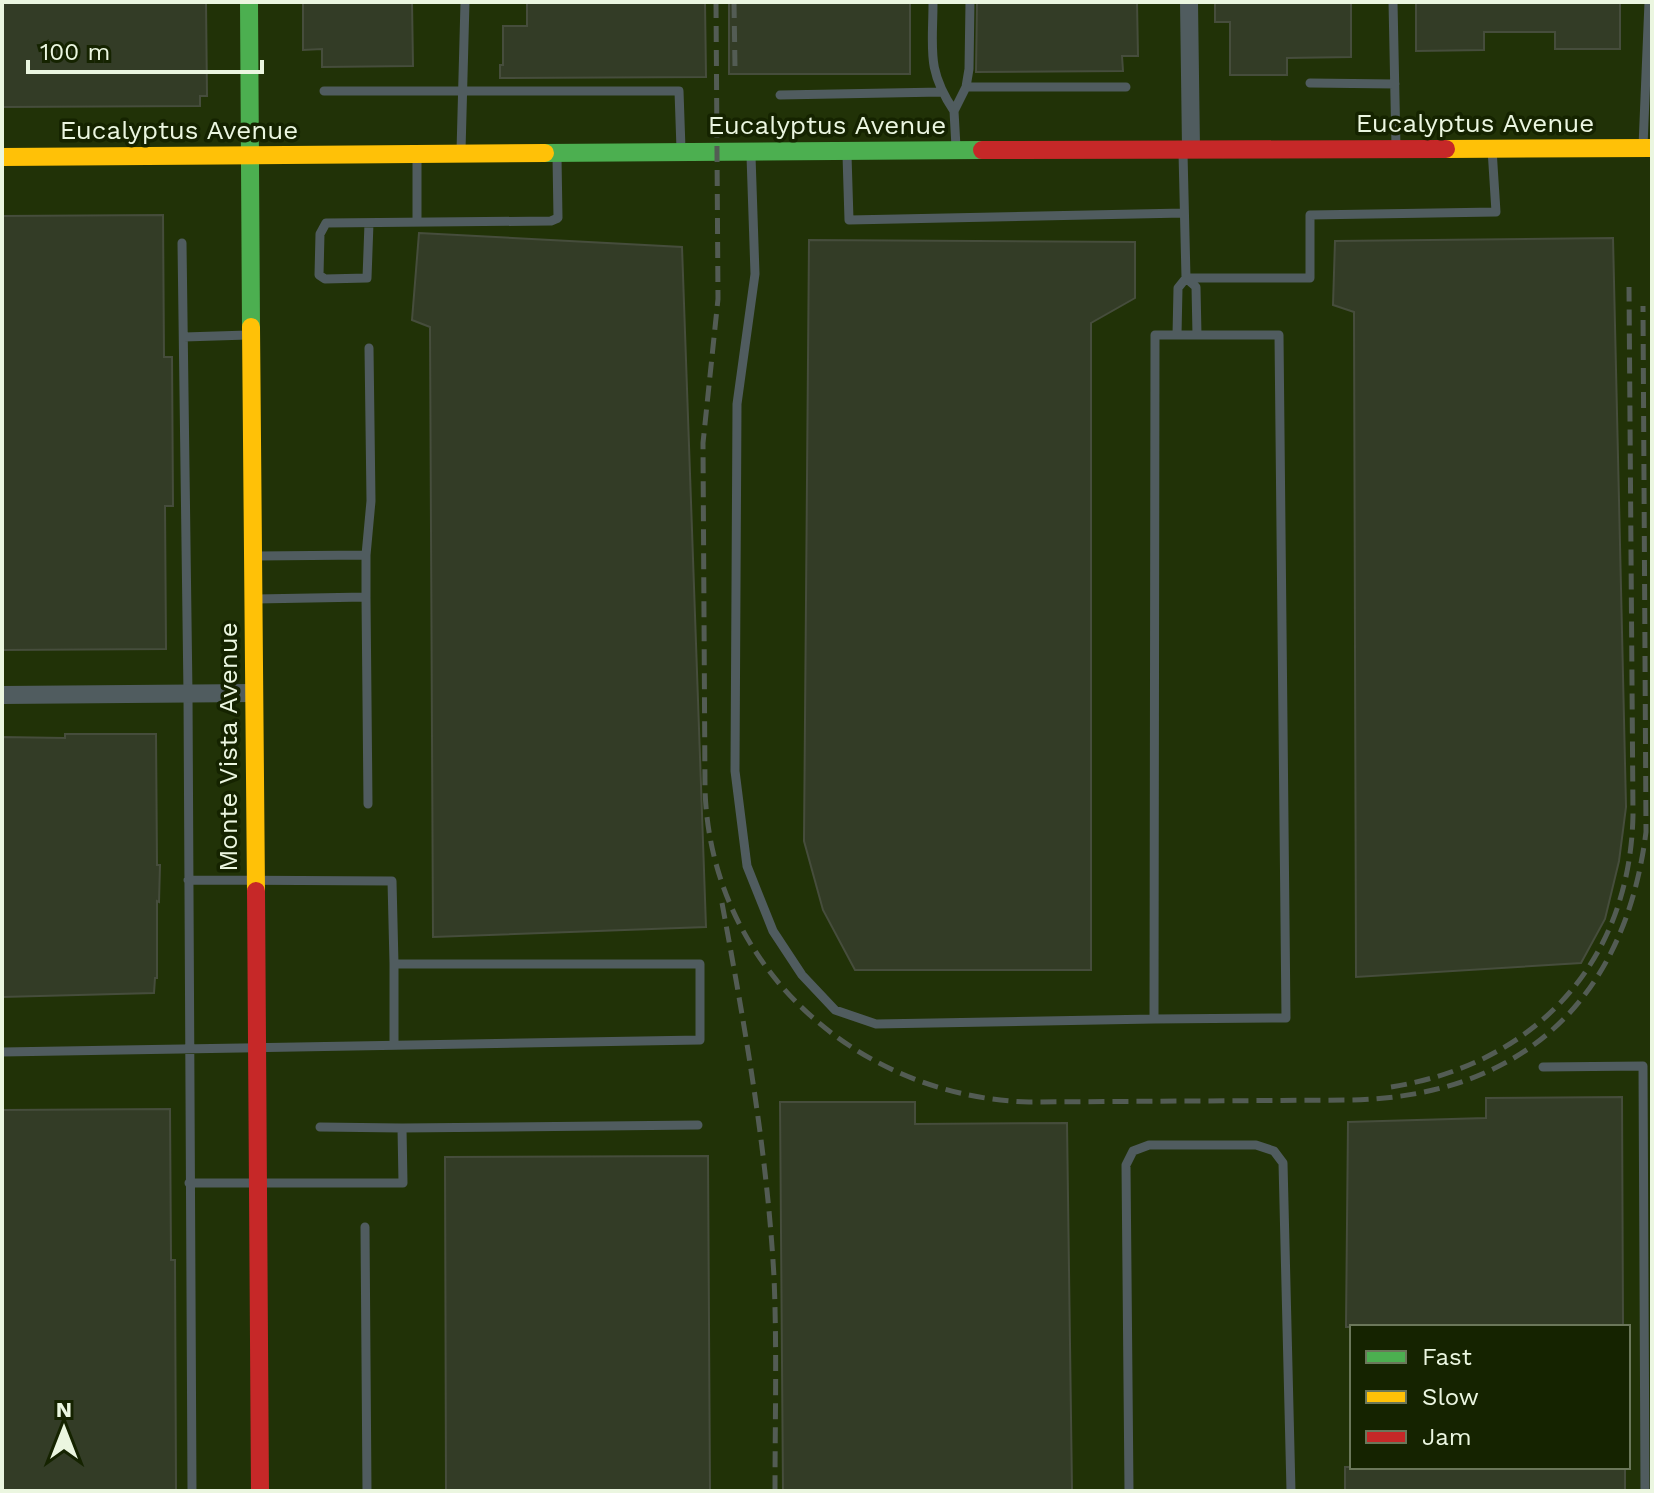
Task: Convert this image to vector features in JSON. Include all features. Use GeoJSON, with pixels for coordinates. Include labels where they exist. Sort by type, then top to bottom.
{"type":"FeatureCollection","features":[{"type":"Feature","properties":{"kind":"street","name":"Monte Vista Avenue"},"geometry":{"type":"LineString","coordinates":[[249,2],[260,1491]]}},
{"type":"Feature","properties":{"kind":"street"},"geometry":{"type":"LineString","coordinates":[[1187,149],[1189,2]]}},
{"type":"Feature","properties":{"kind":"street","name":"Eucalyptus Avenue"},"geometry":{"type":"LineString","coordinates":[[2,157],[1648,148]]}},
{"type":"Feature","properties":{"kind":"street"},"geometry":{"type":"LineString","coordinates":[[2,695],[254,693]]}},
{"type":"Feature","properties":{"kind":"lane"},"geometry":{"type":"LineString","coordinates":[[461,154],[465,2]]}},
{"type":"Feature","properties":{"kind":"lane"},"geometry":{"type":"LineString","coordinates":[[933,2],[933,70],[954,111],[956,150]]}},
{"type":"Feature","properties":{"kind":"lane"},"geometry":{"type":"LineString","coordinates":[[954,111],[966,87],[969,69],[970,2]]}},
{"type":"Feature","properties":{"kind":"lane"},"geometry":{"type":"LineString","coordinates":[[1393,2],[1396,149]]}},
{"type":"Feature","properties":{"kind":"lane"},"geometry":{"type":"LineString","coordinates":[[1648,148],[1649,2]]}},
{"type":"Feature","properties":{"kind":"lane"},"geometry":{"type":"LineString","coordinates":[[1310,83],[1395,84]]}},
{"type":"Feature","properties":{"kind":"lane"},"geometry":{"type":"LineString","coordinates":[[966,87],[1126,87]]}},
{"type":"Feature","properties":{"kind":"lane"},"geometry":{"type":"LineString","coordinates":[[324,91],[679,91],[681,152]]}},
{"type":"Feature","properties":{"kind":"lane"},"geometry":{"type":"LineString","coordinates":[[780,95],[942,92]]}},
{"type":"Feature","properties":{"kind":"lane"},"geometry":{"type":"LineString","coordinates":[[1177,335],[1178,288],[1186,278],[1184,213],[1187,149]]}},
{"type":"Feature","properties":{"kind":"lane"},"geometry":{"type":"LineString","coordinates":[[1186,278],[1310,278],[1310,215],[1496,212],[1492,149]]}},
{"type":"Feature","properties":{"kind":"lane"},"geometry":{"type":"LineString","coordinates":[[847,151],[849,220],[1184,213]]}},
{"type":"Feature","properties":{"kind":"lane"},"geometry":{"type":"LineString","coordinates":[[751,152],[755,274],[737,404],[735,771],[747,866],[773,931],[802,975],[835,1010],[876,1024],[1286,1018],[1279,335],[1155,335],[1154,1019]]}},
{"type":"Feature","properties":{"kind":"lane"},"geometry":{"type":"LineString","coordinates":[[369,223],[367,278],[325,279],[319,275],[320,234],[326,223],[551,221],[558,218],[557,154]]}},
{"type":"Feature","properties":{"kind":"lane"},"geometry":{"type":"LineString","coordinates":[[417,155],[417,222]]}},
{"type":"Feature","properties":{"kind":"lane"},"geometry":{"type":"LineString","coordinates":[[182,243],[192,1491]]}},
{"type":"Feature","properties":{"kind":"lane"},"geometry":{"type":"LineString","coordinates":[[1186,278],[1196,287],[1197,335]]}},
{"type":"Feature","properties":{"kind":"lane"},"geometry":{"type":"LineString","coordinates":[[184,337],[251,335]]}},
{"type":"Feature","properties":{"kind":"lane"},"geometry":{"type":"LineString","coordinates":[[368,804],[366,555],[371,501],[369,348]]}},
{"type":"Feature","properties":{"kind":"lane"},"geometry":{"type":"LineString","coordinates":[[253,556],[366,555]]}},
{"type":"Feature","properties":{"kind":"lane"},"geometry":{"type":"LineString","coordinates":[[253,599],[366,597]]}},
{"type":"Feature","properties":{"kind":"lane"},"geometry":{"type":"LineString","coordinates":[[188,880],[392,881],[394,1045]]}},
{"type":"Feature","properties":{"kind":"lane"},"geometry":{"type":"LineString","coordinates":[[2,1052],[700,1040],[700,964],[394,964]]}},
{"type":"Feature","properties":{"kind":"lane"},"geometry":{"type":"LineString","coordinates":[[1543,1067],[1643,1066],[1645,1491]]}},
{"type":"Feature","properties":{"kind":"lane"},"geometry":{"type":"LineString","coordinates":[[320,1127],[698,1125]]}},
{"type":"Feature","properties":{"kind":"lane"},"geometry":{"type":"LineString","coordinates":[[189,1183],[403,1183],[402,1128]]}},
{"type":"Feature","properties":{"kind":"lane"},"geometry":{"type":"LineString","coordinates":[[1129,1491],[1126,1165],[1133,1151],[1139,1147],[1256,1145],[1274,1151],[1283,1163],[1291,1491]]}},
{"type":"Feature","properties":{"kind":"lane"},"geometry":{"type":"LineString","coordinates":[[365,1227],[367,1491]]}},
{"type":"Feature","properties":{"kind":"shaded area"},"geometry":{"type":"Polygon","coordinates":[[[2,2],[1652,2],[1652,1491],[2,1491],[2,2]]]}},
{"type":"Feature","properties":{"kind":"building"},"geometry":{"type":"Polygon","coordinates":[[[2,2],[206,2],[207,96],[200,96],[200,106],[2,107],[2,2]]]}},
{"type":"Feature","properties":{"kind":"building"},"geometry":{"type":"Polygon","coordinates":[[[303,2],[412,2],[413,66],[322,67],[322,49],[303,50],[303,2]]]}},
{"type":"Feature","properties":{"kind":"building"},"geometry":{"type":"Polygon","coordinates":[[[527,2],[705,2],[706,77],[500,78],[503,26],[527,26],[527,2]]]}},
{"type":"Feature","properties":{"kind":"building"},"geometry":{"type":"Polygon","coordinates":[[[729,2],[910,2],[910,74],[729,74],[729,2]]]}},
{"type":"Feature","properties":{"kind":"building"},"geometry":{"type":"Polygon","coordinates":[[[977,2],[1137,2],[1138,56],[1122,56],[1123,71],[976,72],[977,2]]]}},
{"type":"Feature","properties":{"kind":"building"},"geometry":{"type":"Polygon","coordinates":[[[1215,2],[1351,2],[1351,57],[1287,58],[1287,75],[1230,75],[1230,22],[1215,22],[1215,2]]]}},
{"type":"Feature","properties":{"kind":"building"},"geometry":{"type":"Polygon","coordinates":[[[1416,2],[1620,2],[1620,49],[1555,49],[1555,32],[1484,32],[1484,50],[1416,51],[1416,2]]]}},
{"type":"Feature","properties":{"kind":"building"},"geometry":{"type":"Polygon","coordinates":[[[163,215],[164,357],[172,357],[173,506],[165,506],[166,649],[2,650],[2,216],[163,215]]]}},
{"type":"Feature","properties":{"kind":"building"},"geometry":{"type":"Polygon","coordinates":[[[419,233],[682,247],[706,927],[433,937],[430,327],[412,320],[419,233]]]}},
{"type":"Feature","properties":{"kind":"building"},"geometry":{"type":"Polygon","coordinates":[[[1613,238],[1626,807],[1619,861],[1605,919],[1581,963],[1356,977],[1354,312],[1333,305],[1335,241],[1613,238]]]}},
{"type":"Feature","properties":{"kind":"building"},"geometry":{"type":"Polygon","coordinates":[[[809,240],[1135,242],[1135,298],[1091,323],[1091,970],[855,970],[823,910],[804,841],[809,240]]]}},
{"type":"Feature","properties":{"kind":"building"},"geometry":{"type":"Polygon","coordinates":[[[65,734],[156,734],[157,865],[160,865],[154,993],[2,997],[2,737],[65,738],[65,734]]]}},
{"type":"Feature","properties":{"kind":"building"},"geometry":{"type":"Polygon","coordinates":[[[1622,1097],[1623,1325],[1346,1327],[1348,1122],[1486,1118],[1486,1098],[1622,1097]]]}},
{"type":"Feature","properties":{"kind":"building"},"geometry":{"type":"Polygon","coordinates":[[[780,1102],[915,1102],[915,1124],[1067,1123],[1072,1491],[783,1491],[780,1102]]]}},
{"type":"Feature","properties":{"kind":"building"},"geometry":{"type":"Polygon","coordinates":[[[170,1109],[171,1260],[175,1260],[176,1491],[2,1491],[2,1110],[170,1109]]]}},
{"type":"Feature","properties":{"kind":"building"},"geometry":{"type":"Polygon","coordinates":[[[708,1156],[710,1491],[446,1491],[445,1157],[708,1156]]]}},
{"type":"Feature","properties":{"kind":"building"},"geometry":{"type":"Polygon","coordinates":[[[1345,1467],[1625,1469],[1625,1491],[1345,1491],[1345,1467]]]}},
{"type":"Feature","properties":{"kind":"railway"},"geometry":{"type":"LineString","coordinates":[[716,2],[718,299],[703,443],[705,789],[713,853],[734,912],[764,964],[804,1010],[852,1047],[907,1076],[966,1094],[1029,1102],[1352,1100],[1413,1094],[1467,1080],[1514,1058],[1555,1028],[1589,990],[1615,944],[1634,892],[1646,832],[1643,306]]}},
{"type":"Feature","properties":{"kind":"railway"},"geometry":{"type":"LineString","coordinates":[[734,2],[735,67]]}},
{"type":"Feature","properties":{"kind":"railway"},"geometry":{"type":"LineString","coordinates":[[1391,1087],[1443,1075],[1489,1056],[1530,1030],[1565,998],[1593,960],[1614,917],[1628,868],[1633,815],[1629,287]]}},
{"type":"Feature","properties":{"kind":"railway"},"geometry":{"type":"LineString","coordinates":[[722,903],[754,1089],[771,1230],[775,1330],[775,1491]]}},
{"type":"Feature","properties":{"kind":"traffic: fast"},"geometry":{"type":"LineString","coordinates":[[249,2],[251,327]]}},
{"type":"Feature","properties":{"kind":"traffic: fast"},"geometry":{"type":"LineString","coordinates":[[545,153],[982,150]]}},
{"type":"Feature","properties":{"kind":"traffic: slow"},"geometry":{"type":"LineString","coordinates":[[1446,149],[1652,148]]}},
{"type":"Feature","properties":{"kind":"traffic: slow"},"geometry":{"type":"LineString","coordinates":[[2,157],[545,153]]}},
{"type":"Feature","properties":{"kind":"traffic: slow"},"geometry":{"type":"LineString","coordinates":[[251,327],[256,891]]}},
{"type":"Feature","properties":{"kind":"traffic: jam"},"geometry":{"type":"LineString","coordinates":[[982,150],[1446,149]]}},
{"type":"Feature","properties":{"kind":"traffic: jam"},"geometry":{"type":"LineString","coordinates":[[256,891],[260,1491]]}}]}
